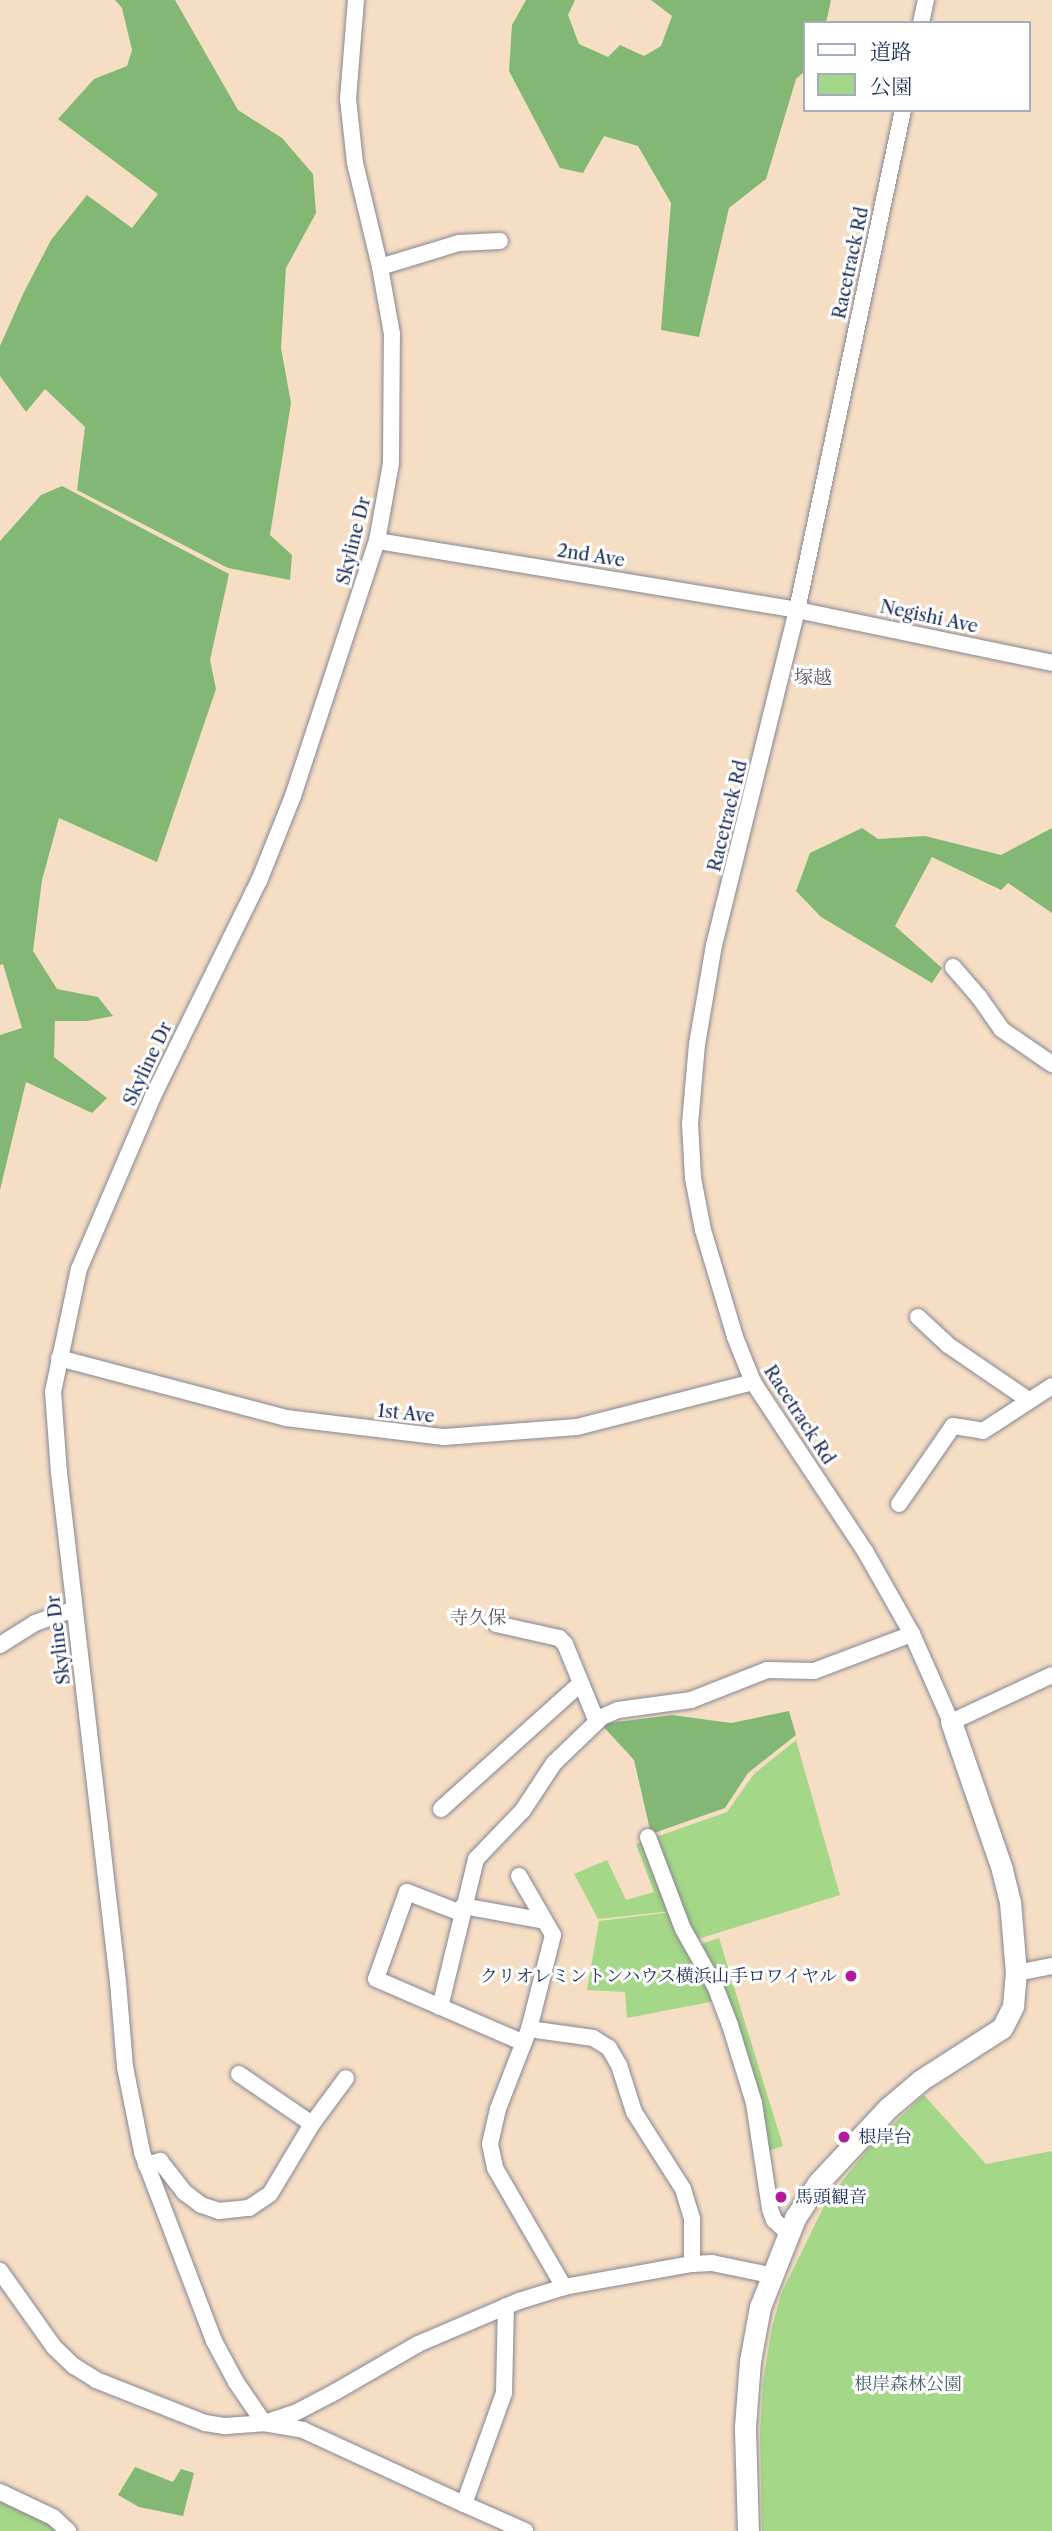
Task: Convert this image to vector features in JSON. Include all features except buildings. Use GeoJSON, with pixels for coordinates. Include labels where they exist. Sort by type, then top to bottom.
{"type":"FeatureCollection","features":[{"type":"Feature","properties":{"kind":"street","name":"Skyline Dr"},"geometry":{"type":"LineString","coordinates":[[264,2423],[236,2382],[214,2341],[146,2165],[125,2067],[118,1982],[74,1609],[53,1392],[79,1269],[153,1096],[259,881],[293,796],[377,541],[391,463],[394,391],[392,334],[380,267],[355,163],[348,99],[356,0]]}},
{"type":"Feature","properties":{"kind":"street"},"geometry":{"type":"LineString","coordinates":[[921,21],[926,0]]}},
{"type":"Feature","properties":{"kind":"street","name":"Racetrack Rd"},"geometry":{"type":"LineString","coordinates":[[903,112],[797,610],[714,945],[697,1044],[690,1124],[692,1178],[703,1230],[735,1337],[753,1382],[835,1507],[912,1634],[951,1722]]}},
{"type":"Feature","properties":{"kind":"street"},"geometry":{"type":"LineString","coordinates":[[380,267],[459,243],[500,240]]}},
{"type":"Feature","properties":{"kind":"street","name":"2nd Ave"},"geometry":{"type":"LineString","coordinates":[[377,541],[797,610]]}},
{"type":"Feature","properties":{"kind":"street","name":"Negishi Ave"},"geometry":{"type":"LineString","coordinates":[[797,610],[1052,663]]}},
{"type":"Feature","properties":{"kind":"street"},"geometry":{"type":"LineString","coordinates":[[953,967],[979,997],[1001,1029],[1052,1064]]}},
{"type":"Feature","properties":{"kind":"street"},"geometry":{"type":"LineString","coordinates":[[918,1317],[948,1345],[1030,1401]]}},
{"type":"Feature","properties":{"kind":"street","name":"1st Ave"},"geometry":{"type":"LineString","coordinates":[[59,1357],[286,1418],[444,1437],[577,1427],[753,1382]]}},
{"type":"Feature","properties":{"kind":"street"},"geometry":{"type":"LineString","coordinates":[[899,1504],[953,1426],[983,1431],[1052,1386]]}},
{"type":"Feature","properties":{"kind":"street"},"geometry":{"type":"LineString","coordinates":[[0,1645],[35,1623],[74,1609]]}},
{"type":"Feature","properties":{"kind":"street"},"geometry":{"type":"LineString","coordinates":[[496,1624],[559,1638],[565,1644],[597,1722]]}},
{"type":"Feature","properties":{"kind":"street"},"geometry":{"type":"LineString","coordinates":[[440,2007],[476,1858],[523,1810],[554,1763],[597,1722],[618,1710],[691,1700],[767,1670],[814,1671],[912,1634]]}},
{"type":"Feature","properties":{"kind":"street"},"geometry":{"type":"LineString","coordinates":[[748,2531],[745,2427],[750,2361],[760,2306],[788,2233],[818,2183],[888,2108],[921,2080],[1002,2028],[1013,2006],[1016,1973],[1010,1902],[1002,1869],[951,1722],[1052,1675]]}},
{"type":"Feature","properties":{"kind":"street"},"geometry":{"type":"LineString","coordinates":[[441,1809],[581,1682]]}},
{"type":"Feature","properties":{"kind":"street"},"geometry":{"type":"LineString","coordinates":[[648,1837],[683,1929],[715,1986],[730,2025],[754,2103],[770,2209],[774,2220],[788,2233]]}},
{"type":"Feature","properties":{"kind":"street"},"geometry":{"type":"LineString","coordinates":[[519,1876],[554,1935],[527,2036],[498,2109],[490,2144],[495,2168],[564,2287]]}},
{"type":"Feature","properties":{"kind":"street"},"geometry":{"type":"LineString","coordinates":[[545,1921],[462,1909],[407,1892],[376,1979],[440,2007],[527,2036],[593,2038],[609,2048],[620,2065],[634,2112],[683,2189],[692,2219],[692,2264]]}},
{"type":"Feature","properties":{"kind":"street"},"geometry":{"type":"LineString","coordinates":[[1016,1973],[1048,1967]]}},
{"type":"Feature","properties":{"kind":"street"},"geometry":{"type":"LineString","coordinates":[[239,2074],[312,2123]]}},
{"type":"Feature","properties":{"kind":"street"},"geometry":{"type":"LineString","coordinates":[[146,2165],[160,2161],[184,2192],[201,2205],[219,2211],[235,2212],[249,2208],[270,2194],[312,2123],[345,2078]]}},
{"type":"Feature","properties":{"kind":"street"},"geometry":{"type":"LineString","coordinates":[[264,2423],[295,2413],[418,2344],[506,2306],[564,2287],[692,2264],[731,2265],[771,2275]]}},
{"type":"Feature","properties":{"kind":"street"},"geometry":{"type":"LineString","coordinates":[[0,2272],[54,2347],[74,2366],[96,2380],[205,2423],[225,2426],[264,2423],[287,2426],[332,2442],[525,2531]]}},
{"type":"Feature","properties":{"kind":"street"},"geometry":{"type":"LineString","coordinates":[[464,2504],[504,2393],[506,2306]]}},
{"type":"Feature","properties":{"kind":"street"},"geometry":{"type":"LineString","coordinates":[[0,2492],[53,2517],[68,2531]]}},
{"type":"Feature","properties":{"kind":"green space"},"geometry":{"type":"Polygon","coordinates":[[[115,0],[175,0],[238,110],[282,138],[313,174],[316,213],[286,268],[281,348],[291,403],[270,535],[292,555],[290,580],[228,568],[77,490],[85,427],[45,389],[26,412],[0,376],[0,346],[23,294],[51,240],[87,195],[132,228],[158,194],[58,119],[94,79],[127,66],[132,50],[122,8],[115,0]]]}},
{"type":"Feature","properties":{"kind":"green space"},"geometry":{"type":"Polygon","coordinates":[[[526,0],[575,0],[568,15],[579,44],[608,57],[620,45],[644,56],[661,46],[672,16],[651,0],[831,0],[826,21],[804,21],[804,72],[796,79],[766,179],[729,208],[699,337],[661,330],[671,203],[638,146],[604,136],[583,173],[560,168],[509,71],[512,25],[526,0]]]}},
{"type":"Feature","properties":{"kind":"green space"},"geometry":{"type":"Polygon","coordinates":[[[62,486],[229,574],[210,660],[216,689],[157,862],[59,818],[42,880],[33,951],[57,989],[98,997],[113,1016],[87,1021],[55,1021],[54,1057],[107,1098],[92,1113],[26,1082],[0,1190],[0,1035],[22,1028],[3,964],[0,965],[0,541],[41,495],[62,486]]]}},
{"type":"Feature","properties":{"kind":"green space"},"geometry":{"type":"Polygon","coordinates":[[[862,828],[878,839],[925,836],[1001,855],[1052,828],[1052,913],[1008,883],[1001,890],[932,857],[895,926],[942,968],[932,983],[821,917],[796,891],[810,853],[862,828]]]}},
{"type":"Feature","properties":{"kind":"green space"},"geometry":{"type":"Polygon","coordinates":[[[789,1711],[796,1735],[748,1773],[725,1808],[651,1834],[634,1760],[601,1724],[672,1715],[731,1723],[789,1711]]]}},
{"type":"Feature","properties":{"kind":"green space"},"geometry":{"type":"Polygon","coordinates":[[[796,1740],[840,1895],[698,1939],[688,1926],[656,1837],[727,1812],[754,1774],[796,1740]]]}},
{"type":"Feature","properties":{"kind":"green space"},"geometry":{"type":"Polygon","coordinates":[[[647,1839],[672,1911],[598,1919],[574,1874],[607,1860],[626,1900],[654,1892],[636,1844],[647,1839]]]}},
{"type":"Feature","properties":{"kind":"green space"},"geometry":{"type":"Polygon","coordinates":[[[672,1912],[715,2001],[627,2018],[625,1992],[587,1990],[599,1921],[672,1912]]]}},
{"type":"Feature","properties":{"kind":"green space"},"geometry":{"type":"Polygon","coordinates":[[[719,1938],[783,2146],[766,2152],[733,2018],[701,1944],[719,1938]]]}},
{"type":"Feature","properties":{"kind":"green space","name":"根岸森林公園"},"geometry":{"type":"Polygon","coordinates":[[[924,2095],[986,2164],[1052,2151],[1052,2531],[762,2531],[760,2433],[763,2381],[781,2294],[827,2200],[873,2143],[924,2095]]]}},
{"type":"Feature","properties":{"kind":"green space"},"geometry":{"type":"Polygon","coordinates":[[[135,2467],[173,2482],[181,2469],[194,2473],[183,2516],[139,2507],[118,2495],[135,2467]]]}},
{"type":"Feature","properties":{"kind":"green space"},"geometry":{"type":"Polygon","coordinates":[[[0,2497],[51,2521],[62,2531],[0,2531],[0,2497]]]}},
{"type":"Feature","properties":{"kind":"place","name":"クリオレミントンハウス横浜山手ロワイヤル"},"geometry":{"type":"Point","coordinates":[851,1976]}},
{"type":"Feature","properties":{"kind":"place","name":"根岸台"},"geometry":{"type":"Point","coordinates":[844,2137]}},
{"type":"Feature","properties":{"kind":"place","name":"馬頭観音"},"geometry":{"type":"Point","coordinates":[781,2197]}},
{"type":"Feature","properties":{"kind":"district","name":"塚越"},"geometry":{"type":"Point","coordinates":[813,678]}},
{"type":"Feature","properties":{"kind":"district","name":"寺久保"},"geometry":{"type":"Point","coordinates":[478,1618]}}]}
